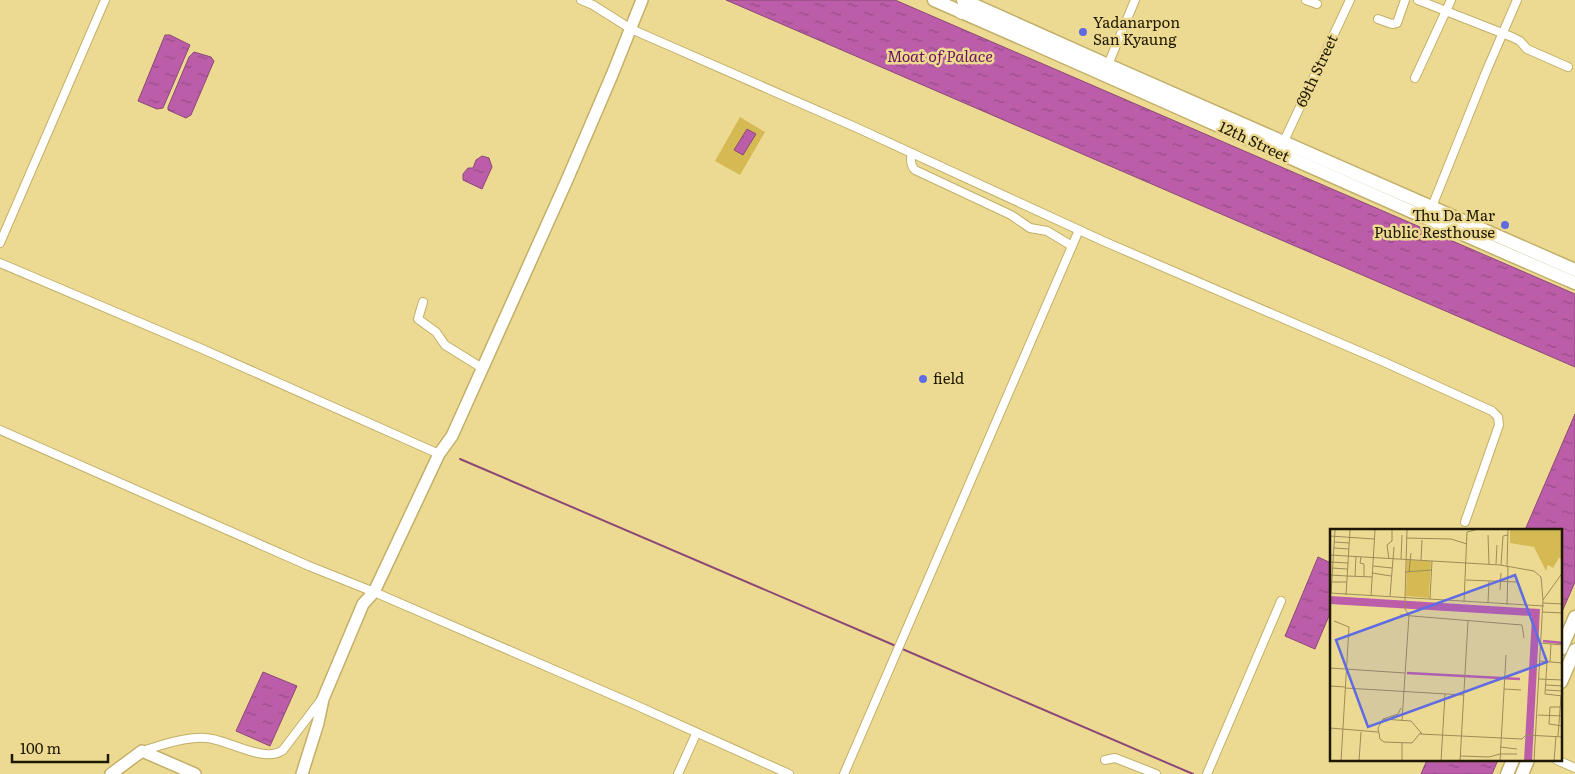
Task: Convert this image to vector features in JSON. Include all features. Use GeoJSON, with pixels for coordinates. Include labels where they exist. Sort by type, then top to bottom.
{"type":"FeatureCollection","features":[{"type":"Feature","properties":{"kind":"main road","name":"12th Street"},"geometry":{"type":"LineString","coordinates":[[934,0],[964,5],[1106,70],[1283,155],[1575,270]]}},
{"type":"Feature","properties":{"kind":"main road","name":"12th Street"},"geometry":{"type":"LineString","coordinates":[[1106,70],[1284,141],[1575,283]]}},
{"type":"Feature","properties":{"kind":"main road"},"geometry":{"type":"LineString","coordinates":[[1562,647],[1575,617]]}},
{"type":"Feature","properties":{"kind":"main road"},"geometry":{"type":"LineString","coordinates":[[1562,680],[1575,650]]}},
{"type":"Feature","properties":{"kind":"main road"},"geometry":{"type":"LineString","coordinates":[[1507,774],[1512,762]]}},
{"type":"Feature","properties":{"kind":"main road"},"geometry":{"type":"LineString","coordinates":[[1522,774],[1527,762]]}},
{"type":"Feature","properties":{"kind":"street"},"geometry":{"type":"LineString","coordinates":[[0,243],[105,0]]}},
{"type":"Feature","properties":{"kind":"street"},"geometry":{"type":"LineString","coordinates":[[581,0],[593,5],[631,29],[912,153],[1079,230],[1384,362],[1492,411],[1498,417],[1499,425],[1465,522]]}},
{"type":"Feature","properties":{"kind":"street"},"geometry":{"type":"LineString","coordinates":[[302,774],[323,699],[363,604],[374,592],[438,454],[452,436],[567,180],[642,0]]}},
{"type":"Feature","properties":{"kind":"street"},"geometry":{"type":"LineString","coordinates":[[1106,70],[1135,0]]}},
{"type":"Feature","properties":{"kind":"street"},"geometry":{"type":"LineString","coordinates":[[1306,0],[1317,4]]}},
{"type":"Feature","properties":{"kind":"street","name":"69th Street"},"geometry":{"type":"LineString","coordinates":[[1284,141],[1350,0]]}},
{"type":"Feature","properties":{"kind":"street"},"geometry":{"type":"LineString","coordinates":[[1378,19],[1397,24],[1405,0]]}},
{"type":"Feature","properties":{"kind":"street"},"geometry":{"type":"LineString","coordinates":[[1418,0],[1503,33],[1520,41],[1527,49],[1568,67]]}},
{"type":"Feature","properties":{"kind":"street"},"geometry":{"type":"LineString","coordinates":[[1416,78],[1451,0]]}},
{"type":"Feature","properties":{"kind":"street"},"geometry":{"type":"LineString","coordinates":[[1429,212],[1517,0]]}},
{"type":"Feature","properties":{"kind":"street"},"geometry":{"type":"LineString","coordinates":[[912,153],[912,166],[916,170],[1011,215],[1030,228],[1047,232],[1072,246]]}},
{"type":"Feature","properties":{"kind":"street"},"geometry":{"type":"LineString","coordinates":[[970,196],[976,182]]}},
{"type":"Feature","properties":{"kind":"street"},"geometry":{"type":"LineString","coordinates":[[844,774],[1079,230]]}},
{"type":"Feature","properties":{"kind":"street"},"geometry":{"type":"LineString","coordinates":[[0,263],[200,348],[438,454]]}},
{"type":"Feature","properties":{"kind":"street"},"geometry":{"type":"LineString","coordinates":[[423,302],[418,319],[436,332],[445,345],[482,368]]}},
{"type":"Feature","properties":{"kind":"street"},"geometry":{"type":"LineString","coordinates":[[0,430],[309,566],[374,592],[631,703],[696,734],[789,774]]}},
{"type":"Feature","properties":{"kind":"street"},"geometry":{"type":"LineString","coordinates":[[1206,774],[1281,601]]}},
{"type":"Feature","properties":{"kind":"street"},"geometry":{"type":"LineString","coordinates":[[111,774],[142,752],[184,740],[214,739],[263,754],[277,754],[283,750],[319,701],[323,699]]}},
{"type":"Feature","properties":{"kind":"street"},"geometry":{"type":"LineString","coordinates":[[678,774],[696,734]]}},
{"type":"Feature","properties":{"kind":"street"},"geometry":{"type":"LineString","coordinates":[[142,752],[195,774]]}},
{"type":"Feature","properties":{"kind":"street"},"geometry":{"type":"LineString","coordinates":[[1105,760],[1115,758],[1156,774]]}},
{"type":"Feature","properties":{"kind":"street"},"geometry":{"type":"LineString","coordinates":[[1562,762],[1575,768]]}},
{"type":"Feature","properties":{"kind":"shaded area"},"geometry":{"type":"Polygon","coordinates":[[[740,117],[765,132],[740,175],[715,161],[740,117]]]}},
{"type":"Feature","properties":{"kind":"water","name":"Moat of Palace"},"geometry":{"type":"Polygon","coordinates":[[[726,0],[895,0],[1575,294],[1575,367],[726,0]]]}},
{"type":"Feature","properties":{"kind":"water"},"geometry":{"type":"Polygon","coordinates":[[[165,35],[170,35],[190,45],[163,108],[157,109],[138,101],[165,35]]]}},
{"type":"Feature","properties":{"kind":"water"},"geometry":{"type":"Polygon","coordinates":[[[194,52],[211,57],[214,61],[191,115],[186,118],[168,110],[168,107],[189,57],[194,52]]]}},
{"type":"Feature","properties":{"kind":"water"},"geometry":{"type":"Polygon","coordinates":[[[747,129],[756,134],[743,155],[734,150],[747,129]]]}},
{"type":"Feature","properties":{"kind":"water"},"geometry":{"type":"Polygon","coordinates":[[[482,156],[489,158],[492,167],[482,189],[463,180],[463,174],[468,168],[473,168],[476,160],[482,156]]]}},
{"type":"Feature","properties":{"kind":"water"},"geometry":{"type":"Polygon","coordinates":[[[1575,414],[1575,582],[1562,612],[1562,529],[1525,529],[1575,414]]]}},
{"type":"Feature","properties":{"kind":"water"},"geometry":{"type":"Polygon","coordinates":[[[1318,557],[1330,563],[1330,613],[1315,649],[1285,636],[1318,557]]]}},
{"type":"Feature","properties":{"kind":"water"},"geometry":{"type":"Polygon","coordinates":[[[263,672],[297,686],[270,746],[236,731],[263,672]]]}},
{"type":"Feature","properties":{"kind":"water"},"geometry":{"type":"Polygon","coordinates":[[[1426,762],[1497,762],[1492,774],[1421,774],[1426,762]]]}},
{"type":"Feature","properties":{"kind":"waterway"},"geometry":{"type":"LineString","coordinates":[[460,459],[896,646]]}},
{"type":"Feature","properties":{"kind":"waterway"},"geometry":{"type":"LineString","coordinates":[[900,648],[1193,774]]}},
{"type":"Feature","properties":{"kind":"place","name":"Yadanarpon San Kyaung"},"geometry":{"type":"Point","coordinates":[1083,32]}},
{"type":"Feature","properties":{"kind":"place","name":"Thu Da Mar Public Resthouse"},"geometry":{"type":"Point","coordinates":[1505,225]}},
{"type":"Feature","properties":{"kind":"place","name":"field"},"geometry":{"type":"Point","coordinates":[923,379]}}]}
